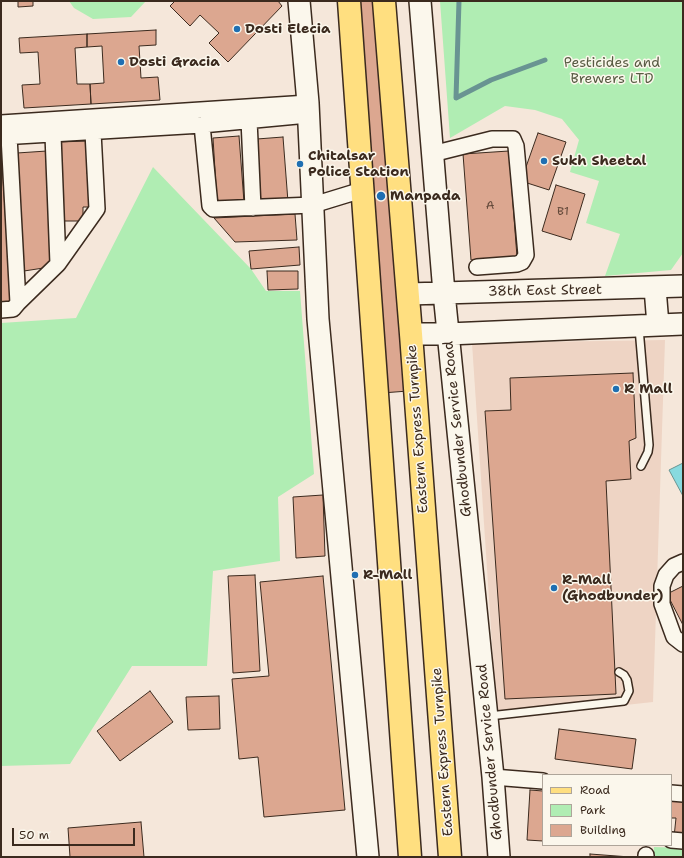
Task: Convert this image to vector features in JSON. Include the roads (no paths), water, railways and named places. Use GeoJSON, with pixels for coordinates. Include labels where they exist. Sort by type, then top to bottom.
{"type":"FeatureCollection","features":[{"type":"Feature","properties":{"kind":"main road"},"geometry":{"type":"LineString","coordinates":[[349,1],[392,581],[410,857]]}},
{"type":"Feature","properties":{"kind":"main road","name":"Eastern Express Turnpike"},"geometry":{"type":"LineString","coordinates":[[384,1],[412,334],[450,857]]}},
{"type":"Feature","properties":{"kind":"street"},"geometry":{"type":"LineString","coordinates":[[299,1],[308,109],[318,318],[368,857]]}},
{"type":"Feature","properties":{"kind":"street","name":"Ghodbunder Service Road"},"geometry":{"type":"LineString","coordinates":[[420,1],[444,293],[493,777],[499,857]]}},
{"type":"Feature","properties":{"kind":"street"},"geometry":{"type":"LineString","coordinates":[[18,303],[5,137],[202,125],[248,120],[308,109]]}},
{"type":"Feature","properties":{"kind":"street"},"geometry":{"type":"LineString","coordinates":[[1,123],[308,109]]}},
{"type":"Feature","properties":{"kind":"street"},"geometry":{"type":"LineString","coordinates":[[248,120],[253,208]]}},
{"type":"Feature","properties":{"kind":"street"},"geometry":{"type":"LineString","coordinates":[[202,125],[210,206],[213,209],[313,205],[362,190]]}},
{"type":"Feature","properties":{"kind":"street"},"geometry":{"type":"LineString","coordinates":[[1,310],[13,309],[58,264],[97,209],[93,132]]}},
{"type":"Feature","properties":{"kind":"street"},"geometry":{"type":"LineString","coordinates":[[53,135],[58,264]]}},
{"type":"Feature","properties":{"kind":"street"},"geometry":{"type":"LineString","coordinates":[[432,154],[492,139],[513,139],[516,146],[526,255],[522,262],[517,264],[477,267]]}},
{"type":"Feature","properties":{"kind":"street","name":"38th East Street"},"geometry":{"type":"LineString","coordinates":[[408,294],[683,286]]}},
{"type":"Feature","properties":{"kind":"street"},"geometry":{"type":"LineString","coordinates":[[648,325],[655,288]]}},
{"type":"Feature","properties":{"kind":"street"},"geometry":{"type":"LineString","coordinates":[[412,334],[448,334],[683,324]]}},
{"type":"Feature","properties":{"kind":"street"},"geometry":{"type":"LineString","coordinates":[[683,562],[674,566],[666,575],[662,586],[662,604],[674,637],[683,644]]}},
{"type":"Feature","properties":{"kind":"street"},"geometry":{"type":"LineString","coordinates":[[493,777],[542,781]]}},
{"type":"Feature","properties":{"kind":"street"},"geometry":{"type":"LineString","coordinates":[[672,793],[683,794]]}},
{"type":"Feature","properties":{"kind":"street"},"geometry":{"type":"LineString","coordinates":[[672,840],[683,841]]}},
{"type":"Feature","properties":{"kind":"lane"},"geometry":{"type":"LineString","coordinates":[[641,466],[648,452],[649,445],[648,325]]}},
{"type":"Feature","properties":{"kind":"lane"},"geometry":{"type":"LineString","coordinates":[[487,716],[624,701],[629,691],[624,675],[619,672]]}},
{"type":"Feature","properties":{"kind":"water"},"geometry":{"type":"Polygon","coordinates":[[[683,463],[683,496],[669,470],[683,463]]]}},
{"type":"Feature","properties":{"kind":"waterway"},"geometry":{"type":"LineString","coordinates":[[459,1],[456,98],[491,80],[545,60]]}},
{"type":"Feature","properties":{"kind":"place","name":"Dosti Elecia"},"geometry":{"type":"Point","coordinates":[237,29]}},
{"type":"Feature","properties":{"kind":"place","name":"Dosti Gracia"},"geometry":{"type":"Point","coordinates":[121,62]}},
{"type":"Feature","properties":{"kind":"place","name":"Sukh Sheetal"},"geometry":{"type":"Point","coordinates":[544,161]}},
{"type":"Feature","properties":{"kind":"place","name":"Chitalsar Police Station"},"geometry":{"type":"Point","coordinates":[300,164]}},
{"type":"Feature","properties":{"kind":"place","name":"Manpada"},"geometry":{"type":"Point","coordinates":[381,196]}},
{"type":"Feature","properties":{"kind":"place","name":"R Mall"},"geometry":{"type":"Point","coordinates":[616,389]}},
{"type":"Feature","properties":{"kind":"place","name":"R-Mall"},"geometry":{"type":"Point","coordinates":[355,575]}},
{"type":"Feature","properties":{"kind":"place","name":"R-Mall (Ghodbunder)"},"geometry":{"type":"Point","coordinates":[554,588]}},
{"type":"Feature","properties":{"kind":"park label","name":"Pesticides and Brewers LTD"},"geometry":{"type":"Point","coordinates":[612,72]}}]}
